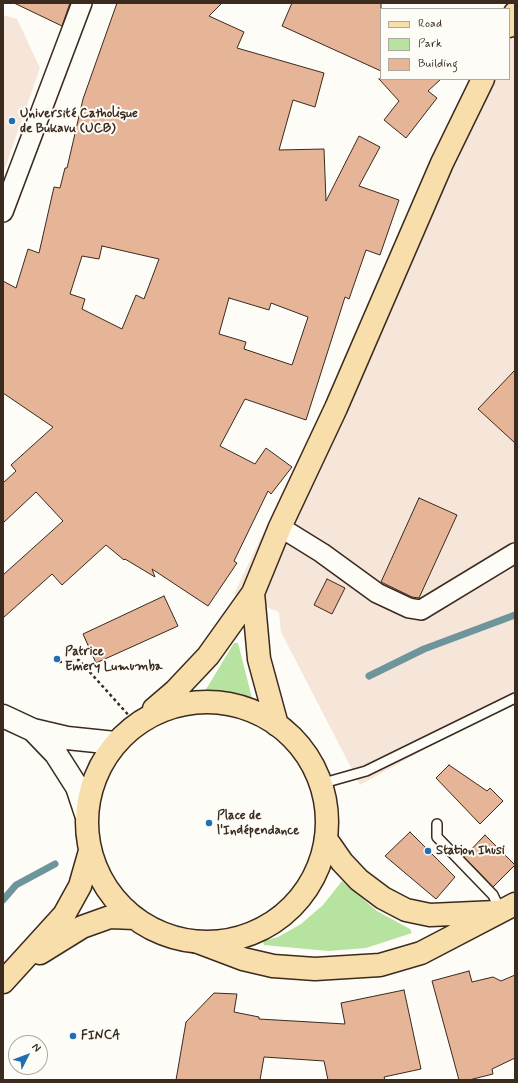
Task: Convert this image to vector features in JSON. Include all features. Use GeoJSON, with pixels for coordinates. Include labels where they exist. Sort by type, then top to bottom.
{"type":"FeatureCollection","features":[{"type":"Feature","properties":{"kind":"main road"},"geometry":{"type":"LineString","coordinates":[[510,24],[515,13]]}},
{"type":"Feature","properties":{"kind":"main road"},"geometry":{"type":"LineString","coordinates":[[483,80],[442,163],[336,408],[280,528],[253,593],[208,656],[175,691],[115,743],[98,768],[89,796],[86,814],[90,851],[96,871],[106,889],[120,905],[135,918],[149,928],[164,935],[198,942],[243,959],[273,966],[315,969],[380,965],[421,953],[508,908]]}},
{"type":"Feature","properties":{"kind":"main road"},"geometry":{"type":"LineString","coordinates":[[253,593],[259,659],[277,725]]}},
{"type":"Feature","properties":{"kind":"main road"},"geometry":{"type":"LineString","coordinates":[[137,723],[161,711],[180,704],[200,702],[221,703],[240,707],[260,714],[277,725],[291,737],[303,751],[320,784],[325,802],[327,821],[326,840],[322,858],[312,880],[295,904],[268,927],[240,938],[216,942],[198,942]]}},
{"type":"Feature","properties":{"kind":"main road"},"geometry":{"type":"LineString","coordinates":[[326,840],[342,862],[359,880],[383,898],[406,910],[430,915],[508,908]]}},
{"type":"Feature","properties":{"kind":"main road"},"geometry":{"type":"LineString","coordinates":[[3,982],[20,966],[64,915],[80,886],[90,851]]}},
{"type":"Feature","properties":{"kind":"main road"},"geometry":{"type":"LineString","coordinates":[[20,966],[82,927],[110,917],[135,918]]}},
{"type":"Feature","properties":{"kind":"street"},"geometry":{"type":"LineString","coordinates":[[3,212],[82,3]]}},
{"type":"Feature","properties":{"kind":"street"},"geometry":{"type":"LineString","coordinates":[[280,528],[322,553],[377,593],[409,608],[421,610],[515,553]]}},
{"type":"Feature","properties":{"kind":"street"},"geometry":{"type":"LineString","coordinates":[[3,716],[33,730],[67,738],[115,743]]}},
{"type":"Feature","properties":{"kind":"street"},"geometry":{"type":"LineString","coordinates":[[33,730],[56,754],[77,786],[86,814]]}},
{"type":"Feature","properties":{"kind":"lane"},"geometry":{"type":"LineString","coordinates":[[320,784],[366,772],[515,698]]}},
{"type":"Feature","properties":{"kind":"lane"},"geometry":{"type":"LineString","coordinates":[[437,824],[437,837],[493,895],[508,908]]}},
{"type":"Feature","properties":{"kind":"path"},"geometry":{"type":"LineString","coordinates":[[59,662],[79,660],[137,723]]}},
{"type":"Feature","properties":{"kind":"shaded area"},"geometry":{"type":"Polygon","coordinates":[[[515,3],[515,699],[360,785],[281,632],[279,612],[234,594],[366,316],[475,80],[510,80],[510,10],[515,3]]]}},
{"type":"Feature","properties":{"kind":"shaded area","name":"Université Catholique de Bukavu (UCB)"},"geometry":{"type":"Polygon","coordinates":[[[3,15],[17,19],[40,68],[3,174],[3,15]]]}},
{"type":"Feature","properties":{"kind":"green space"},"geometry":{"type":"Polygon","coordinates":[[[234,643],[238,643],[252,698],[205,691],[234,643]]]}},
{"type":"Feature","properties":{"kind":"green space"},"geometry":{"type":"Polygon","coordinates":[[[342,881],[377,911],[410,929],[412,933],[366,948],[328,951],[264,945],[263,941],[278,937],[301,924],[323,905],[342,881]]]}},
{"type":"Feature","properties":{"kind":"building"},"geometry":{"type":"Polygon","coordinates":[[[14,3],[70,3],[62,26],[14,3]]]}},
{"type":"Feature","properties":{"kind":"building"},"geometry":{"type":"Polygon","coordinates":[[[117,3],[222,3],[209,16],[244,32],[237,48],[324,73],[315,107],[293,100],[279,150],[324,149],[326,201],[359,136],[380,147],[359,186],[399,200],[380,255],[366,250],[349,299],[345,297],[306,420],[245,399],[220,446],[255,464],[266,448],[292,467],[271,494],[268,491],[234,561],[237,563],[208,606],[152,569],[155,577],[125,559],[124,560],[106,545],[62,585],[52,574],[3,618],[3,575],[63,521],[36,492],[3,523],[3,483],[16,471],[11,465],[53,427],[3,393],[3,281],[16,288],[28,249],[39,253],[54,187],[60,188],[65,168],[67,168],[83,99],[117,3]],[[102,246],[99,259],[82,256],[70,294],[85,299],[82,309],[122,329],[136,295],[144,299],[159,259],[102,246]],[[229,298],[219,334],[246,342],[244,349],[292,365],[308,317],[271,303],[269,310],[229,298]]]}},
{"type":"Feature","properties":{"kind":"building"},"geometry":{"type":"Polygon","coordinates":[[[292,3],[381,3],[380,71],[282,26],[292,3]]]}},
{"type":"Feature","properties":{"kind":"building"},"geometry":{"type":"Polygon","coordinates":[[[379,79],[440,80],[428,91],[437,98],[406,138],[384,120],[399,101],[379,79]]]}},
{"type":"Feature","properties":{"kind":"building"},"geometry":{"type":"Polygon","coordinates":[[[515,370],[515,443],[478,409],[515,370]]]}},
{"type":"Feature","properties":{"kind":"building"},"geometry":{"type":"Polygon","coordinates":[[[419,498],[457,515],[419,598],[412,597],[381,582],[419,498]]]}},
{"type":"Feature","properties":{"kind":"building"},"geometry":{"type":"Polygon","coordinates":[[[327,579],[345,588],[332,614],[314,605],[327,579]]]}},
{"type":"Feature","properties":{"kind":"building"},"geometry":{"type":"Polygon","coordinates":[[[164,596],[178,626],[96,663],[83,634],[164,596]]]}},
{"type":"Feature","properties":{"kind":"building"},"geometry":{"type":"Polygon","coordinates":[[[449,765],[487,791],[490,788],[503,801],[480,824],[436,778],[449,765]]]}},
{"type":"Feature","properties":{"kind":"building"},"geometry":{"type":"Polygon","coordinates":[[[410,832],[455,877],[436,899],[385,856],[410,832]]]}},
{"type":"Feature","properties":{"kind":"building"},"geometry":{"type":"Polygon","coordinates":[[[485,835],[515,865],[493,887],[464,857],[485,835]]]}},
{"type":"Feature","properties":{"kind":"building"},"geometry":{"type":"Polygon","coordinates":[[[469,971],[472,982],[493,977],[501,981],[515,975],[515,1058],[492,1069],[493,1074],[469,1080],[459,1080],[432,981],[469,971]]]}},
{"type":"Feature","properties":{"kind":"building"},"geometry":{"type":"Polygon","coordinates":[[[404,990],[421,1069],[384,1077],[385,1080],[328,1080],[324,1061],[264,1057],[260,1080],[176,1080],[186,1022],[214,993],[237,994],[234,1012],[259,1017],[259,1019],[345,1024],[341,1003],[404,990]]]}},
{"type":"Feature","properties":{"kind":"waterway"},"geometry":{"type":"LineString","coordinates":[[369,676],[424,649],[515,615]]}},
{"type":"Feature","properties":{"kind":"waterway"},"geometry":{"type":"LineString","coordinates":[[3,900],[16,885],[55,864]]}},
{"type":"Feature","properties":{"kind":"place","name":"Université Catholique de Bukavu (UCB)"},"geometry":{"type":"Point","coordinates":[12,121]}},
{"type":"Feature","properties":{"kind":"place","name":"Patrice Emery Lumumba"},"geometry":{"type":"Point","coordinates":[57,659]}},
{"type":"Feature","properties":{"kind":"place","name":"Place de l'Indépendance"},"geometry":{"type":"Point","coordinates":[209,823]}},
{"type":"Feature","properties":{"kind":"place","name":"Station Ihusi"},"geometry":{"type":"Point","coordinates":[428,851]}},
{"type":"Feature","properties":{"kind":"place","name":"FINCA"},"geometry":{"type":"Point","coordinates":[73,1036]}}]}
